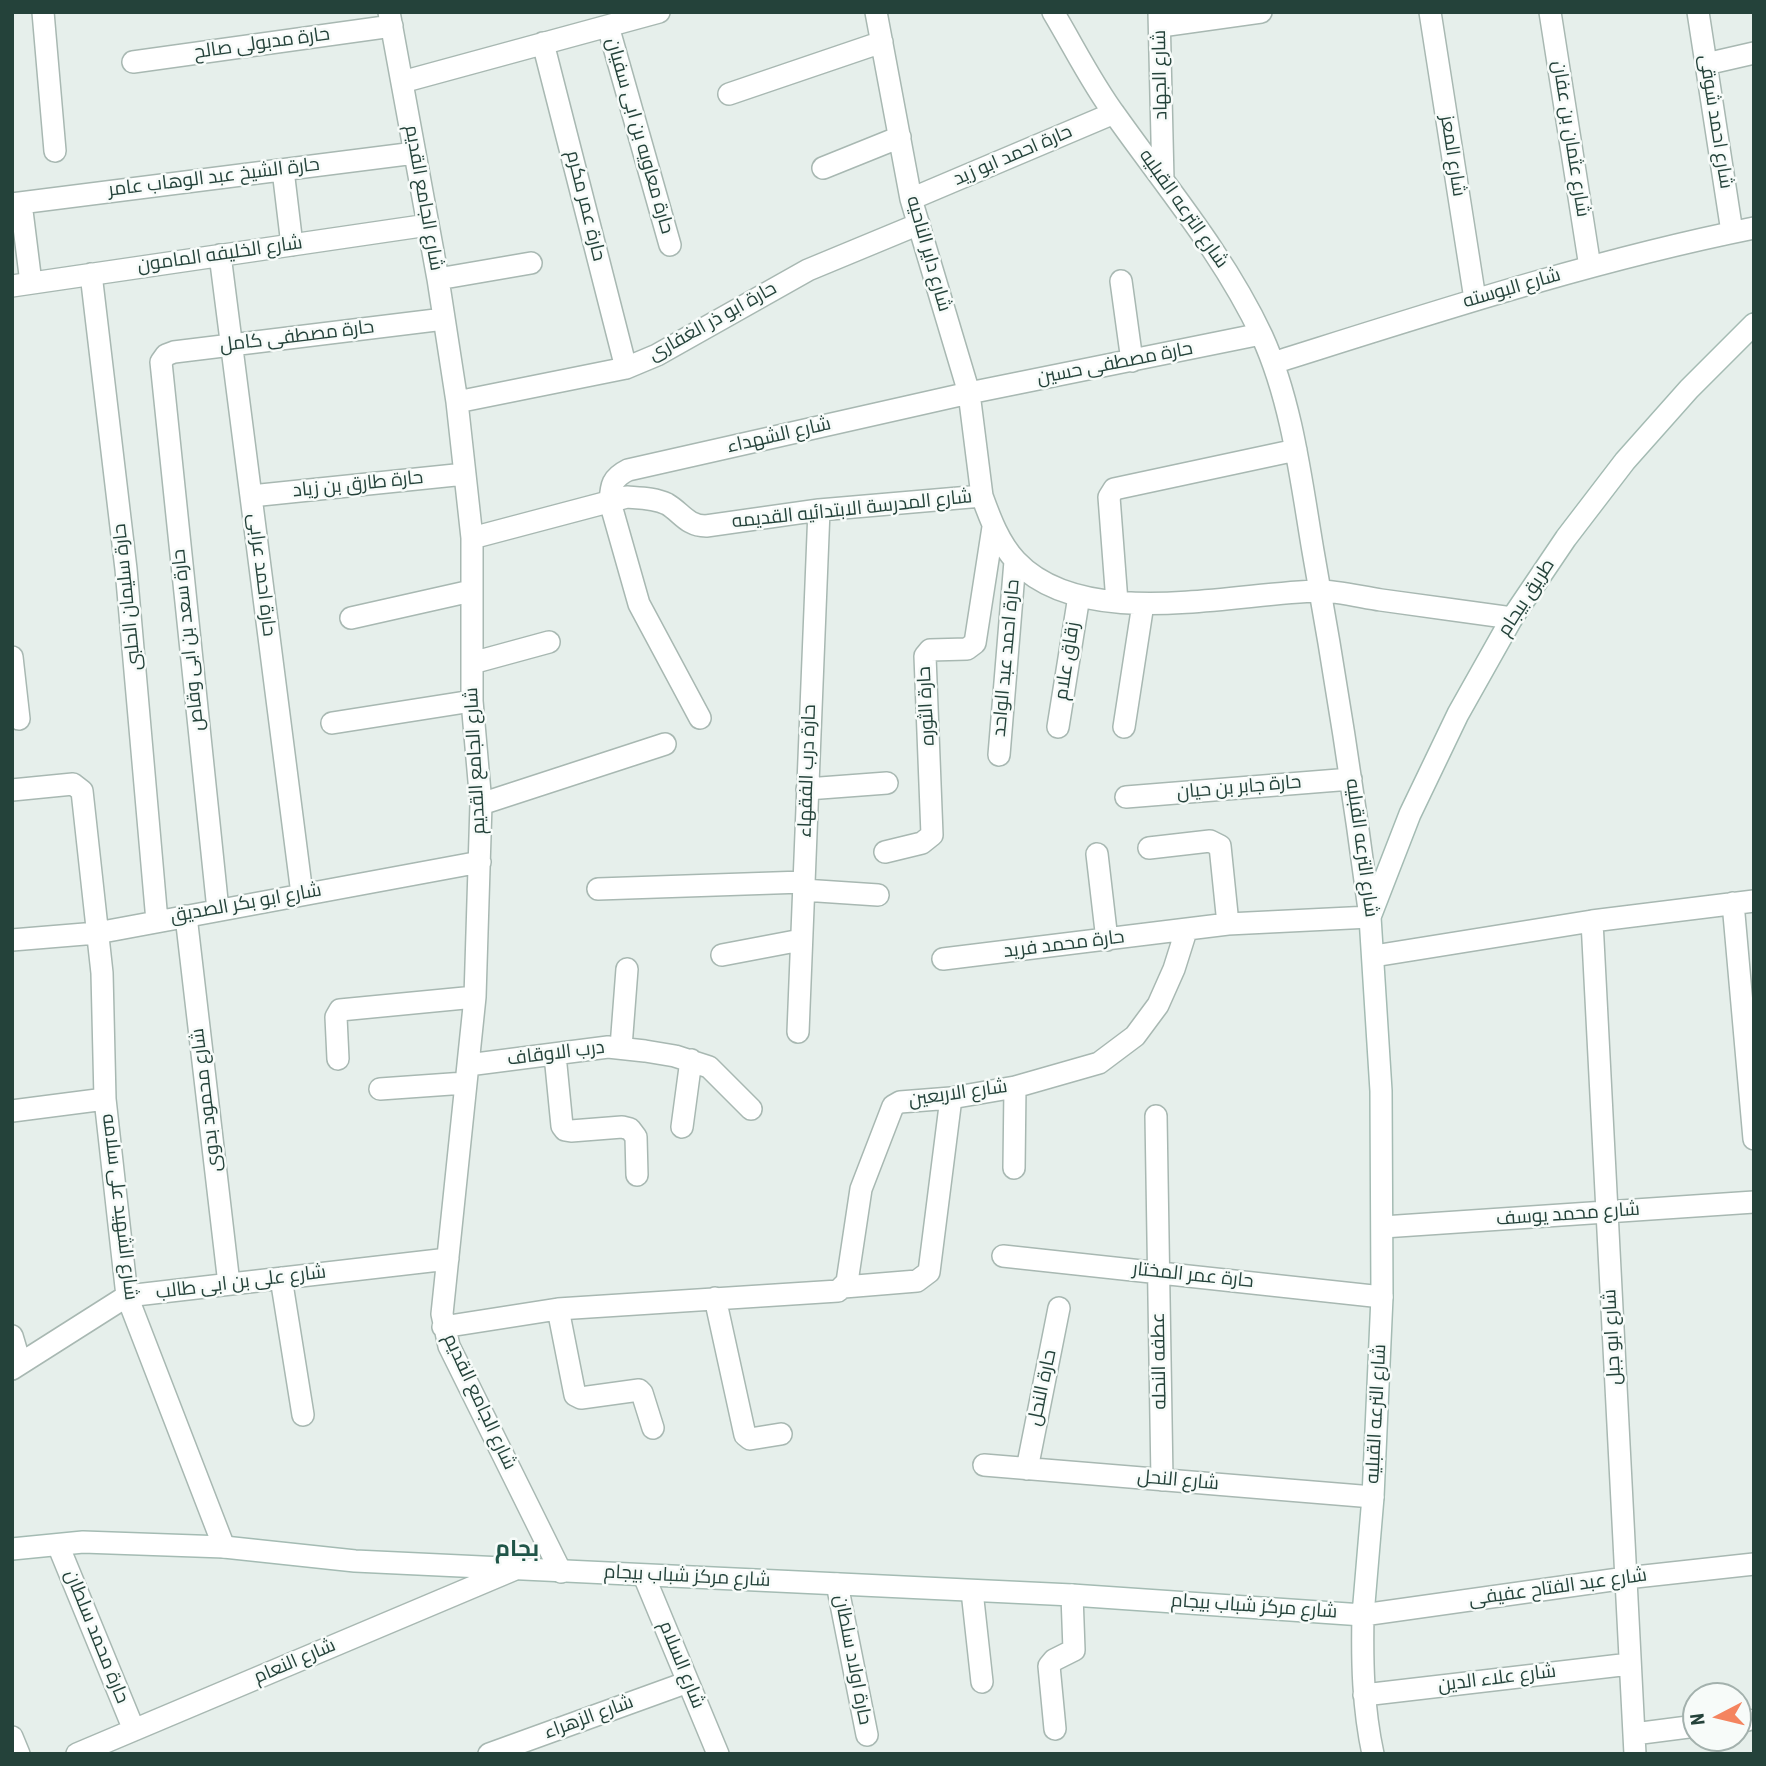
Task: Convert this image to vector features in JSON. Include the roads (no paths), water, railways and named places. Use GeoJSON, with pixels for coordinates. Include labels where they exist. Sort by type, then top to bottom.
{"type":"FeatureCollection","features":[{"type":"Feature","properties":{"kind":"street"},"geometry":{"type":"LineString","coordinates":[[43,12],[55,151]]}},
{"type":"Feature","properties":{"kind":"street"},"geometry":{"type":"LineString","coordinates":[[402,82],[659,12]]}},
{"type":"Feature","properties":{"kind":"street","name":"شارع داير الناحيه"},"geometry":{"type":"LineString","coordinates":[[876,12],[911,199],[969,393],[982,496]]}},
{"type":"Feature","properties":{"kind":"street","name":"شارع الترعه القبليه"},"geometry":{"type":"LineString","coordinates":[[1053,12],[1114,113],[1200,228],[1233,280],[1273,363],[1296,450],[1352,779],[1374,956],[1381,1091],[1382,1297],[1373,1497],[1362,1655],[1364,1695],[1374,1754]]}},
{"type":"Feature","properties":{"kind":"street"},"geometry":{"type":"LineString","coordinates":[[1160,19],[1261,12]]}},
{"type":"Feature","properties":{"kind":"street","name":"شارع المعز"},"geometry":{"type":"LineString","coordinates":[[1430,12],[1475,299]]}},
{"type":"Feature","properties":{"kind":"street","name":"شارع عثمان بن عفان"},"geometry":{"type":"LineString","coordinates":[[1550,12],[1590,267]]}},
{"type":"Feature","properties":{"kind":"street","name":"شارع احمد شوقى"},"geometry":{"type":"LineString","coordinates":[[1698,12],[1732,232]]}},
{"type":"Feature","properties":{"kind":"street","name":"حارة مدبولى صالح"},"geometry":{"type":"LineString","coordinates":[[133,62],[391,19]]}},
{"type":"Feature","properties":{"kind":"street","name":"شارع الجامع القديم"},"geometry":{"type":"LineString","coordinates":[[391,19],[438,279],[457,402],[471,538],[472,701],[481,804],[480,862],[475,997],[442,1314],[443,1326],[449,1346],[561,1572]]}},
{"type":"Feature","properties":{"kind":"street","name":"شارع الجهاد"},"geometry":{"type":"LineString","coordinates":[[1160,19],[1163,180]]}},
{"type":"Feature","properties":{"kind":"street","name":"حارة معاويه بن ابى سفيان"},"geometry":{"type":"LineString","coordinates":[[608,26],[670,245]]}},
{"type":"Feature","properties":{"kind":"street"},"geometry":{"type":"LineString","coordinates":[[729,94],[882,42]]}},
{"type":"Feature","properties":{"kind":"street","name":"حارة عمر مكرم"},"geometry":{"type":"LineString","coordinates":[[544,43],[626,368]]}},
{"type":"Feature","properties":{"kind":"street"},"geometry":{"type":"LineString","coordinates":[[1706,64],[1754,53]]}},
{"type":"Feature","properties":{"kind":"street","name":"حارة احمد ابو زيد"},"geometry":{"type":"LineString","coordinates":[[911,199],[1114,113]]}},
{"type":"Feature","properties":{"kind":"street"},"geometry":{"type":"LineString","coordinates":[[823,168],[900,137]]}},
{"type":"Feature","properties":{"kind":"street","name":"حارة الشيخ عبد الوهاب عامر"},"geometry":{"type":"LineString","coordinates":[[17,203],[415,153]]}},
{"type":"Feature","properties":{"kind":"street"},"geometry":{"type":"LineString","coordinates":[[283,170],[292,245]]}},
{"type":"Feature","properties":{"kind":"street"},"geometry":{"type":"LineString","coordinates":[[17,203],[21,284]]}},
{"type":"Feature","properties":{"kind":"street","name":"حارة ابو ذر الغفارى"},"geometry":{"type":"LineString","coordinates":[[457,402],[626,368],[657,355],[808,270],[919,224]]}},
{"type":"Feature","properties":{"kind":"street","name":"شارع الخليفه المامون"},"geometry":{"type":"LineString","coordinates":[[21,284],[428,225]]}},
{"type":"Feature","properties":{"kind":"street","name":"شارع البوسته"},"geometry":{"type":"LineString","coordinates":[[1273,363],[1475,299],[1590,267],[1754,228]]}},
{"type":"Feature","properties":{"kind":"street","name":"حارة احمد عرابى"},"geometry":{"type":"LineString","coordinates":[[220,256],[302,894]]}},
{"type":"Feature","properties":{"kind":"street"},"geometry":{"type":"LineString","coordinates":[[438,279],[531,263]]}},
{"type":"Feature","properties":{"kind":"street","name":"حارة سليمان الحلبى"},"geometry":{"type":"LineString","coordinates":[[91,274],[126,569],[157,921]]}},
{"type":"Feature","properties":{"kind":"street"},"geometry":{"type":"LineString","coordinates":[[1121,281],[1132,360]]}},
{"type":"Feature","properties":{"kind":"street","name":"حارة مصطفى كامل"},"geometry":{"type":"LineString","coordinates":[[161,369],[163,358],[174,352],[444,320]]}},
{"type":"Feature","properties":{"kind":"street","name":"طريق بيجام"},"geometry":{"type":"LineString","coordinates":[[1370,917],[1410,814],[1458,714],[1512,618],[1566,538],[1625,461],[1689,389],[1754,324]]}},
{"type":"Feature","properties":{"kind":"street","name":"حارة مصطفى حسين"},"geometry":{"type":"LineString","coordinates":[[969,393],[1261,334]]}},
{"type":"Feature","properties":{"kind":"street","name":"حارة سعد بن ابى وقاص"},"geometry":{"type":"LineString","coordinates":[[161,369],[218,910]]}},
{"type":"Feature","properties":{"kind":"street","name":"شارع الشهداء"},"geometry":{"type":"LineString","coordinates":[[610,502],[610,486],[613,480],[628,470],[969,393]]}},
{"type":"Feature","properties":{"kind":"street"},"geometry":{"type":"LineString","coordinates":[[1117,602],[1109,497],[1114,489],[1296,450]]}},
{"type":"Feature","properties":{"kind":"street","name":"حارة طارق بن زياد"},"geometry":{"type":"LineString","coordinates":[[251,496],[465,474]]}},
{"type":"Feature","properties":{"kind":"street","name":"شارع المدرسة الابتدائيه القديمه"},"geometry":{"type":"LineString","coordinates":[[471,538],[627,498],[663,502],[698,526],[819,510],[982,496],[993,527],[1016,561],[1039,579],[1079,596],[1161,605],[1320,591],[1512,618]]}},
{"type":"Feature","properties":{"kind":"street"},"geometry":{"type":"LineString","coordinates":[[610,502],[639,604],[700,718]]}},
{"type":"Feature","properties":{"kind":"street","name":"حارة درب الفقهاء"},"geometry":{"type":"LineString","coordinates":[[797,1032],[819,510]]}},
{"type":"Feature","properties":{"kind":"street","name":"حارة الثوره"},"geometry":{"type":"LineString","coordinates":[[884,852],[922,843],[932,835],[925,656],[930,650],[967,649],[973,646],[993,527]]}},
{"type":"Feature","properties":{"kind":"street","name":"حارة احمد عبد الواحد"},"geometry":{"type":"LineString","coordinates":[[999,755],[1016,561]]}},
{"type":"Feature","properties":{"kind":"street"},"geometry":{"type":"LineString","coordinates":[[351,618],[471,591]]}},
{"type":"Feature","properties":{"kind":"street","name":"زقاق علام"},"geometry":{"type":"LineString","coordinates":[[1058,727],[1079,596]]}},
{"type":"Feature","properties":{"kind":"street"},"geometry":{"type":"LineString","coordinates":[[1124,727],[1143,604]]}},
{"type":"Feature","properties":{"kind":"street"},"geometry":{"type":"LineString","coordinates":[[472,663],[549,642]]}},
{"type":"Feature","properties":{"kind":"street"},"geometry":{"type":"LineString","coordinates":[[12,657],[19,719]]}},
{"type":"Feature","properties":{"kind":"street"},"geometry":{"type":"LineString","coordinates":[[332,723],[472,701]]}},
{"type":"Feature","properties":{"kind":"street"},"geometry":{"type":"LineString","coordinates":[[481,804],[666,744]]}},
{"type":"Feature","properties":{"kind":"street","name":"حارة جابر بن حيان"},"geometry":{"type":"LineString","coordinates":[[1126,797],[1352,779]]}},
{"type":"Feature","properties":{"kind":"street"},"geometry":{"type":"LineString","coordinates":[[807,789],[887,783]]}},
{"type":"Feature","properties":{"kind":"street","name":"شارع الشهيد على سلامه"},"geometry":{"type":"LineString","coordinates":[[12,790],[74,784],[80,788],[102,973],[105,1099],[127,1296],[224,1547]]}},
{"type":"Feature","properties":{"kind":"street"},"geometry":{"type":"LineString","coordinates":[[1149,848],[1210,841],[1220,846],[1228,924]]}},
{"type":"Feature","properties":{"kind":"street"},"geometry":{"type":"LineString","coordinates":[[1097,854],[1107,940]]}},
{"type":"Feature","properties":{"kind":"street","name":"شارع ابو بكر الصديق"},"geometry":{"type":"LineString","coordinates":[[12,940],[97,933],[480,862]]}},
{"type":"Feature","properties":{"kind":"street"},"geometry":{"type":"LineString","coordinates":[[598,889],[803,886],[878,895]]}},
{"type":"Feature","properties":{"kind":"street"},"geometry":{"type":"LineString","coordinates":[[1374,956],[1592,921],[1743,902],[1754,1139]]}},
{"type":"Feature","properties":{"kind":"street","name":"شارع محمود بدوى"},"geometry":{"type":"LineString","coordinates":[[186,916],[229,1284]]}},
{"type":"Feature","properties":{"kind":"street"},"geometry":{"type":"LineString","coordinates":[[1186,931],[1228,924],[1370,917]]}},
{"type":"Feature","properties":{"kind":"street","name":"شارع ابو جبل"},"geometry":{"type":"LineString","coordinates":[[1592,921],[1634,1744]]}},
{"type":"Feature","properties":{"kind":"street","name":"حارة محمد فريد"},"geometry":{"type":"LineString","coordinates":[[943,959],[1186,931]]}},
{"type":"Feature","properties":{"kind":"street","name":"شارع الاربعين"},"geometry":{"type":"LineString","coordinates":[[844,1287],[849,1277],[861,1189],[891,1109],[900,1102],[951,1098],[1015,1087],[1099,1063],[1135,1036],[1158,1005],[1174,969],[1186,931]]}},
{"type":"Feature","properties":{"kind":"street"},"geometry":{"type":"LineString","coordinates":[[722,954],[801,940]]}},
{"type":"Feature","properties":{"kind":"street"},"geometry":{"type":"LineString","coordinates":[[621,1047],[627,970]]}},
{"type":"Feature","properties":{"kind":"street"},"geometry":{"type":"LineString","coordinates":[[338,1059],[336,1017],[341,1010],[475,997]]}},
{"type":"Feature","properties":{"kind":"street","name":"درب الاوقاف"},"geometry":{"type":"LineString","coordinates":[[380,1089],[555,1055],[621,1047],[691,1060],[709,1067],[751,1109]]}},
{"type":"Feature","properties":{"kind":"street"},"geometry":{"type":"LineString","coordinates":[[555,1055],[562,1126],[568,1131],[622,1127],[632,1131],[636,1137],[637,1175]]}},
{"type":"Feature","properties":{"kind":"street"},"geometry":{"type":"LineString","coordinates":[[682,1128],[691,1060]]}},
{"type":"Feature","properties":{"kind":"street"},"geometry":{"type":"LineString","coordinates":[[1014,1168],[1015,1087]]}},
{"type":"Feature","properties":{"kind":"street"},"geometry":{"type":"LineString","coordinates":[[443,1326],[558,1309],[838,1291],[844,1287],[917,1281],[927,1275],[931,1264],[951,1098]]}},
{"type":"Feature","properties":{"kind":"street"},"geometry":{"type":"LineString","coordinates":[[12,1111],[105,1099]]}},
{"type":"Feature","properties":{"kind":"street","name":"عطفه النحله"},"geometry":{"type":"LineString","coordinates":[[1156,1116],[1162,1480]]}},
{"type":"Feature","properties":{"kind":"street","name":"شارع محمد يوسف"},"geometry":{"type":"LineString","coordinates":[[1383,1227],[1754,1202]]}},
{"type":"Feature","properties":{"kind":"street","name":"حارة عمر المختار"},"geometry":{"type":"LineString","coordinates":[[1003,1256],[1382,1297]]}},
{"type":"Feature","properties":{"kind":"street","name":"شارع على بن ابى طالب"},"geometry":{"type":"LineString","coordinates":[[16,1366],[127,1296],[448,1259]]}},
{"type":"Feature","properties":{"kind":"street"},"geometry":{"type":"LineString","coordinates":[[281,1278],[303,1415]]}},
{"type":"Feature","properties":{"kind":"street"},"geometry":{"type":"LineString","coordinates":[[715,1298],[745,1435],[750,1439],[781,1434]]}},
{"type":"Feature","properties":{"kind":"street","name":"حارة النحل"},"geometry":{"type":"LineString","coordinates":[[1027,1469],[1059,1308]]}},
{"type":"Feature","properties":{"kind":"street"},"geometry":{"type":"LineString","coordinates":[[558,1309],[575,1395],[581,1398],[639,1390],[653,1428]]}},
{"type":"Feature","properties":{"kind":"street"},"geometry":{"type":"LineString","coordinates":[[12,1336],[16,1366]]}},
{"type":"Feature","properties":{"kind":"street","name":"شارع النحل"},"geometry":{"type":"LineString","coordinates":[[984,1465],[1373,1497]]}},
{"type":"Feature","properties":{"kind":"street","name":"شارع مركز شباب بيجام"},"geometry":{"type":"LineString","coordinates":[[12,1549],[83,1542],[224,1547],[355,1561],[1072,1595],[1363,1615]]}},
{"type":"Feature","properties":{"kind":"street","name":"حارة محمد سلطان"},"geometry":{"type":"LineString","coordinates":[[58,1545],[134,1730]]}},
{"type":"Feature","properties":{"kind":"street","name":"شارع عبد الفتاح عفيفى"},"geometry":{"type":"LineString","coordinates":[[1363,1615],[1626,1578],[1754,1564]]}},
{"type":"Feature","properties":{"kind":"street","name":"شارع النعام"},"geometry":{"type":"LineString","coordinates":[[77,1754],[513,1570]]}},
{"type":"Feature","properties":{"kind":"street","name":"شارع السلام"},"geometry":{"type":"LineString","coordinates":[[644,1576],[718,1754]]}},
{"type":"Feature","properties":{"kind":"street","name":"حارة اولاد سلطان"},"geometry":{"type":"LineString","coordinates":[[837,1584],[867,1735]]}},
{"type":"Feature","properties":{"kind":"street"},"geometry":{"type":"LineString","coordinates":[[972,1591],[982,1682]]}},
{"type":"Feature","properties":{"kind":"street"},"geometry":{"type":"LineString","coordinates":[[1055,1729],[1048,1670],[1054,1660],[1074,1650],[1072,1595]]}},
{"type":"Feature","properties":{"kind":"street","name":"شارع علاء الدين"},"geometry":{"type":"LineString","coordinates":[[1364,1695],[1630,1664]]}},
{"type":"Feature","properties":{"kind":"street","name":"شارع الزهراء"},"geometry":{"type":"LineString","coordinates":[[489,1754],[688,1682]]}},
{"type":"Feature","properties":{"kind":"street"},"geometry":{"type":"LineString","coordinates":[[1634,1744],[1682,1730]]}},
{"type":"Feature","properties":{"kind":"street"},"geometry":{"type":"LineString","coordinates":[[12,1737],[19,1754]]}},
{"type":"Feature","properties":{"kind":"district","name":"بجام"},"geometry":{"type":"Point","coordinates":[517,1550]}}]}
